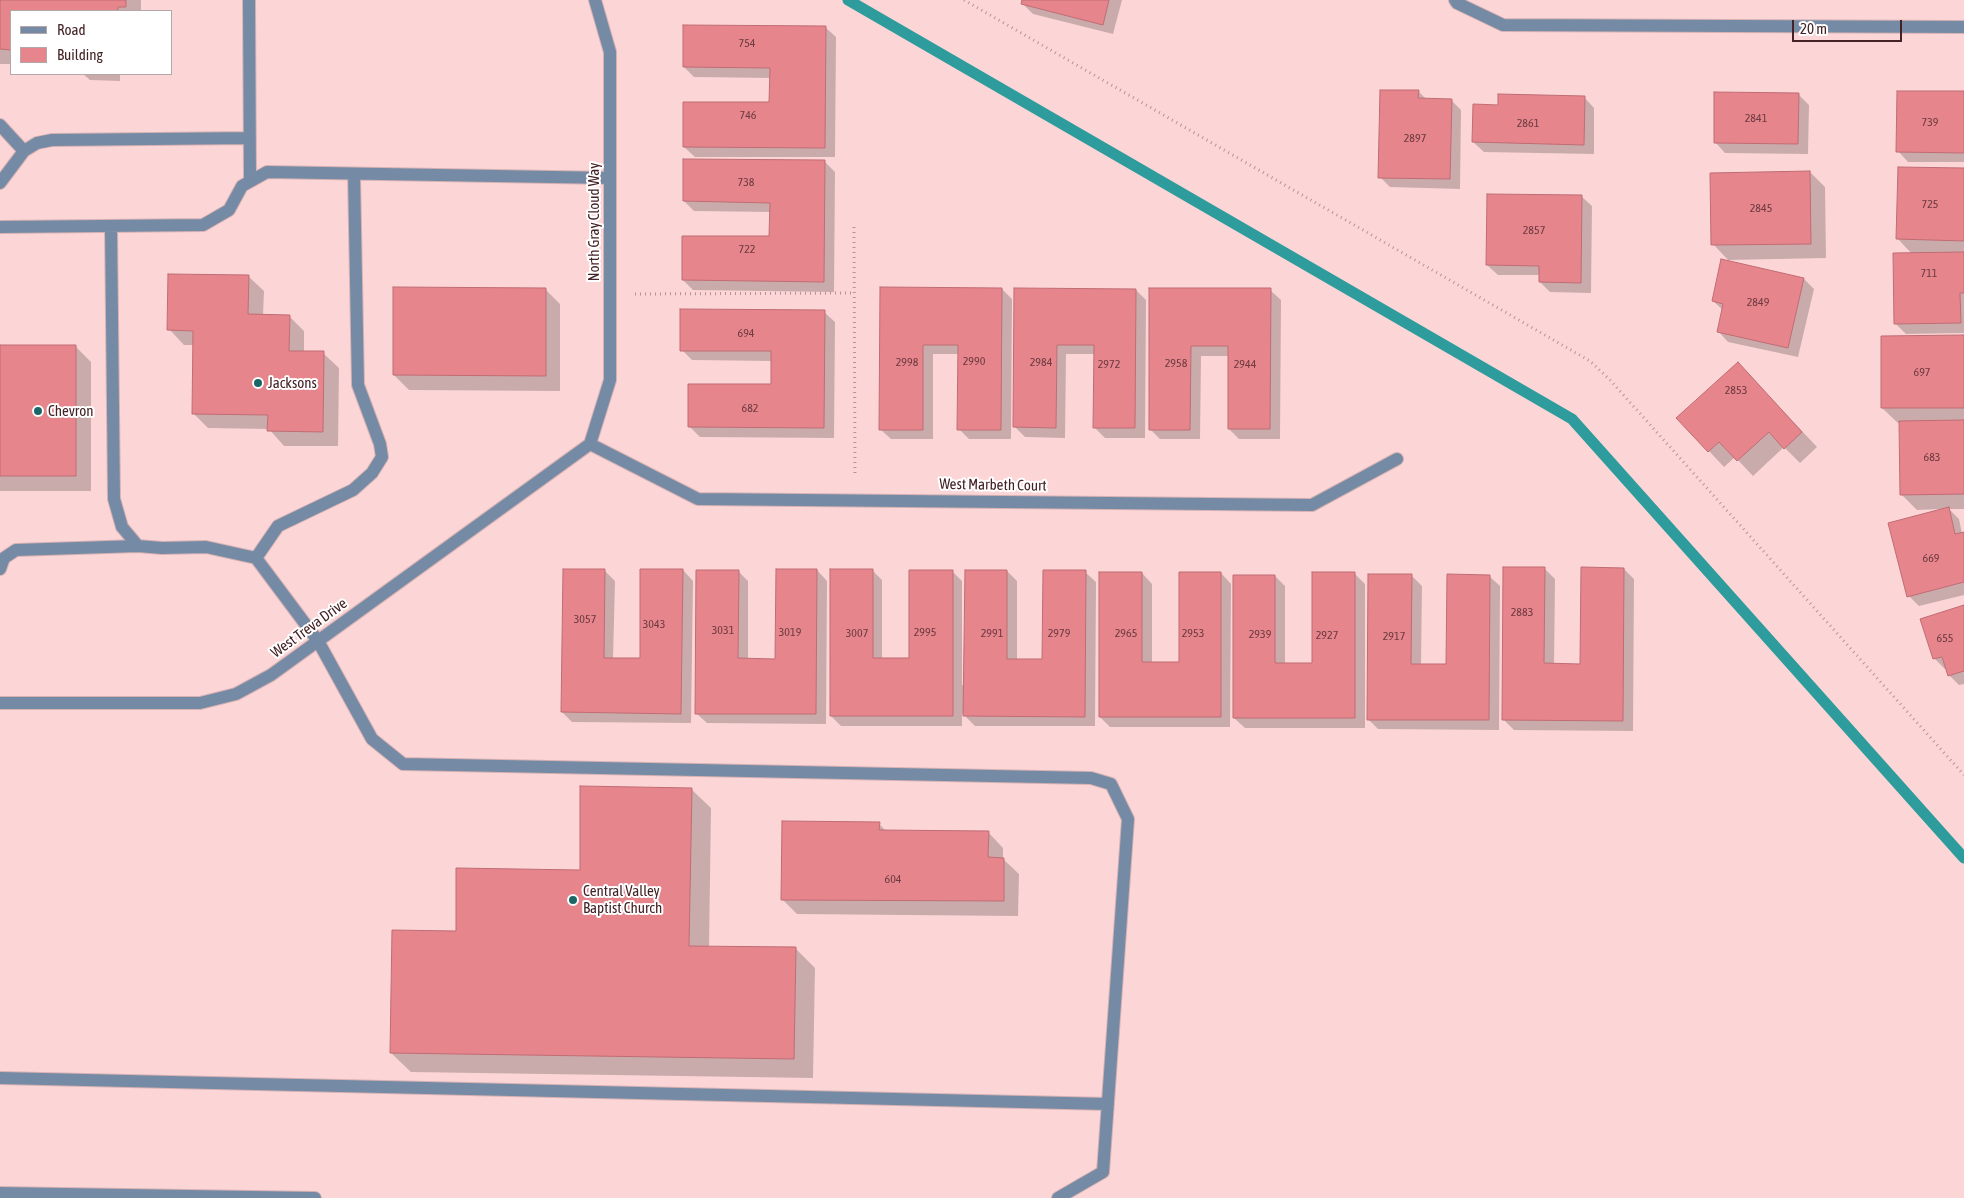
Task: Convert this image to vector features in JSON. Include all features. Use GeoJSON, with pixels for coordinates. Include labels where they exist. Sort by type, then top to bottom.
{"type":"FeatureCollection","features":[{"type":"Feature","properties":{"kind":"street"},"geometry":{"type":"LineString","coordinates":[[249,0],[250,181]]}},
{"type":"Feature","properties":{"kind":"street","name":"North Gray Cloud Way"},"geometry":{"type":"LineString","coordinates":[[590,444],[610,380],[610,52],[595,0]]}},
{"type":"Feature","properties":{"kind":"street"},"geometry":{"type":"LineString","coordinates":[[1456,1],[1503,25],[1964,27]]}},
{"type":"Feature","properties":{"kind":"street"},"geometry":{"type":"LineString","coordinates":[[0,125],[24,151]]}},
{"type":"Feature","properties":{"kind":"street"},"geometry":{"type":"LineString","coordinates":[[0,184],[24,151],[37,143],[52,140],[250,138]]}},
{"type":"Feature","properties":{"kind":"street"},"geometry":{"type":"LineString","coordinates":[[0,226],[203,225],[229,210],[242,186],[267,172],[610,178]]}},
{"type":"Feature","properties":{"kind":"street"},"geometry":{"type":"LineString","coordinates":[[256,558],[278,526],[353,490],[372,472],[382,457],[380,444],[358,385],[354,174]]}},
{"type":"Feature","properties":{"kind":"street"},"geometry":{"type":"LineString","coordinates":[[112,226],[114,499],[122,527],[138,546]]}},
{"type":"Feature","properties":{"kind":"street","name":"West Marbeth Court"},"geometry":{"type":"LineString","coordinates":[[590,444],[698,499],[856,499],[1312,505],[1397,459]]}},
{"type":"Feature","properties":{"kind":"street","name":"West Treva Drive"},"geometry":{"type":"LineString","coordinates":[[0,703],[200,703],[236,694],[272,675],[590,444]]}},
{"type":"Feature","properties":{"kind":"street"},"geometry":{"type":"LineString","coordinates":[[0,569],[4,558],[16,550],[138,546],[162,548],[206,547],[256,558],[318,641],[372,739],[403,764],[1091,778],[1111,784],[1128,819],[1103,1172],[1058,1198]]}},
{"type":"Feature","properties":{"kind":"street"},"geometry":{"type":"LineString","coordinates":[[0,1078],[1108,1104]]}},
{"type":"Feature","properties":{"kind":"street"},"geometry":{"type":"LineString","coordinates":[[0,1193],[315,1198]]}},
{"type":"Feature","properties":{"kind":"path"},"geometry":{"type":"LineString","coordinates":[[964,0],[1590,361],[1610,380],[1964,775]]}},
{"type":"Feature","properties":{"kind":"path"},"geometry":{"type":"LineString","coordinates":[[854,226],[856,499]]}},
{"type":"Feature","properties":{"kind":"path"},"geometry":{"type":"LineString","coordinates":[[610,294],[854,293]]}},
{"type":"Feature","properties":{"kind":"building"},"geometry":{"type":"Polygon","coordinates":[[[0,0],[126,0],[126,7],[118,7],[118,10],[10,10],[10,50],[0,49],[0,0]]]}},
{"type":"Feature","properties":{"kind":"building"},"geometry":{"type":"Polygon","coordinates":[[[1022,0],[1109,0],[1103,25],[1021,4],[1022,0]]]}},
{"type":"Feature","properties":{"kind":"building"},"geometry":{"type":"Polygon","coordinates":[[[683,25],[826,26],[825,148],[683,147],[683,102],[769,102],[770,68],[683,67],[683,25]]]}},
{"type":"Feature","properties":{"kind":"building"},"geometry":{"type":"Polygon","coordinates":[[[1380,90],[1419,90],[1418,98],[1452,99],[1450,179],[1378,178],[1380,90]]]}},
{"type":"Feature","properties":{"kind":"building"},"geometry":{"type":"Polygon","coordinates":[[[1897,91],[1964,91],[1964,153],[1896,152],[1897,91]]]}},
{"type":"Feature","properties":{"kind":"building"},"geometry":{"type":"Polygon","coordinates":[[[1714,92],[1799,93],[1798,144],[1714,143],[1714,92]]]}},
{"type":"Feature","properties":{"kind":"building"},"geometry":{"type":"Polygon","coordinates":[[[1498,94],[1585,96],[1584,145],[1472,142],[1473,104],[1498,105],[1498,94]]]}},
{"type":"Feature","properties":{"kind":"building"},"geometry":{"type":"Polygon","coordinates":[[[683,159],[825,160],[824,282],[682,280],[682,236],[769,236],[770,203],[683,201],[683,159]]]}},
{"type":"Feature","properties":{"kind":"building"},"geometry":{"type":"Polygon","coordinates":[[[1898,167],[1964,168],[1964,241],[1896,239],[1898,167]]]}},
{"type":"Feature","properties":{"kind":"building"},"geometry":{"type":"Polygon","coordinates":[[[1810,171],[1811,244],[1711,245],[1710,173],[1810,171]]]}},
{"type":"Feature","properties":{"kind":"building"},"geometry":{"type":"Polygon","coordinates":[[[1487,194],[1582,195],[1581,283],[1539,282],[1539,266],[1486,265],[1487,194]]]}},
{"type":"Feature","properties":{"kind":"building"},"geometry":{"type":"Polygon","coordinates":[[[1964,252],[1964,293],[1960,293],[1961,323],[1894,324],[1893,253],[1964,252]]]}},
{"type":"Feature","properties":{"kind":"building"},"geometry":{"type":"Polygon","coordinates":[[[1721,259],[1804,278],[1788,348],[1717,332],[1723,304],[1712,301],[1721,259]]]}},
{"type":"Feature","properties":{"kind":"building","name":"Jacksons"},"geometry":{"type":"Polygon","coordinates":[[[168,274],[249,275],[248,314],[290,315],[289,351],[324,351],[323,432],[267,431],[268,415],[192,414],[193,331],[167,330],[168,274]]]}},
{"type":"Feature","properties":{"kind":"building"},"geometry":{"type":"Polygon","coordinates":[[[393,287],[546,288],[546,376],[393,375],[393,287]]]}},
{"type":"Feature","properties":{"kind":"building"},"geometry":{"type":"Polygon","coordinates":[[[880,287],[1002,288],[1001,430],[957,430],[958,345],[923,345],[923,430],[879,430],[880,287]]]}},
{"type":"Feature","properties":{"kind":"building"},"geometry":{"type":"Polygon","coordinates":[[[1014,288],[1136,289],[1135,428],[1093,428],[1094,345],[1057,345],[1056,428],[1013,427],[1014,288]]]}},
{"type":"Feature","properties":{"kind":"building"},"geometry":{"type":"Polygon","coordinates":[[[1149,288],[1271,288],[1270,429],[1228,429],[1228,346],[1191,346],[1190,430],[1149,430],[1149,288]]]}},
{"type":"Feature","properties":{"kind":"building"},"geometry":{"type":"Polygon","coordinates":[[[680,309],[825,310],[824,428],[688,427],[688,384],[771,384],[771,351],[680,351],[680,309]]]}},
{"type":"Feature","properties":{"kind":"building"},"geometry":{"type":"Polygon","coordinates":[[[1964,335],[1964,408],[1881,408],[1881,336],[1964,335]]]}},
{"type":"Feature","properties":{"kind":"building","name":"Chevron"},"geometry":{"type":"Polygon","coordinates":[[[0,345],[76,345],[76,476],[0,476],[0,345]]]}},
{"type":"Feature","properties":{"kind":"building"},"geometry":{"type":"Polygon","coordinates":[[[1738,362],[1802,432],[1784,449],[1769,432],[1737,461],[1719,442],[1708,452],[1676,418],[1738,362]]]}},
{"type":"Feature","properties":{"kind":"building"},"geometry":{"type":"Polygon","coordinates":[[[1964,420],[1964,494],[1900,495],[1899,421],[1964,420]]]}},
{"type":"Feature","properties":{"kind":"building"},"geometry":{"type":"Polygon","coordinates":[[[1949,507],[1955,534],[1964,532],[1964,582],[1907,597],[1888,523],[1949,507]]]}},
{"type":"Feature","properties":{"kind":"building"},"geometry":{"type":"Polygon","coordinates":[[[1503,567],[1545,567],[1544,663],[1580,664],[1581,567],[1624,568],[1623,721],[1502,720],[1503,567]]]}},
{"type":"Feature","properties":{"kind":"building"},"geometry":{"type":"Polygon","coordinates":[[[563,569],[605,569],[604,658],[640,658],[640,569],[683,569],[681,714],[561,712],[563,569]]]}},
{"type":"Feature","properties":{"kind":"building"},"geometry":{"type":"Polygon","coordinates":[[[776,569],[817,569],[816,714],[695,714],[696,570],[739,570],[738,658],[775,659],[776,569]]]}},
{"type":"Feature","properties":{"kind":"building"},"geometry":{"type":"Polygon","coordinates":[[[830,569],[873,569],[873,658],[909,658],[909,570],[953,570],[953,716],[830,716],[830,569]]]}},
{"type":"Feature","properties":{"kind":"building"},"geometry":{"type":"Polygon","coordinates":[[[965,570],[1007,570],[1007,659],[1042,659],[1043,570],[1086,570],[1085,717],[963,716],[965,570]]]}},
{"type":"Feature","properties":{"kind":"building"},"geometry":{"type":"Polygon","coordinates":[[[1099,572],[1142,572],[1142,662],[1179,662],[1179,572],[1221,572],[1221,717],[1099,717],[1099,572]]]}},
{"type":"Feature","properties":{"kind":"building"},"geometry":{"type":"Polygon","coordinates":[[[1312,572],[1355,572],[1355,718],[1233,718],[1233,575],[1275,575],[1275,663],[1312,663],[1312,572]]]}},
{"type":"Feature","properties":{"kind":"building"},"geometry":{"type":"Polygon","coordinates":[[[1368,574],[1412,574],[1411,664],[1446,664],[1447,574],[1490,575],[1489,720],[1367,720],[1368,574]]]}},
{"type":"Feature","properties":{"kind":"building"},"geometry":{"type":"Polygon","coordinates":[[[1964,605],[1964,671],[1948,676],[1942,657],[1933,659],[1920,619],[1964,605]]]}},
{"type":"Feature","properties":{"kind":"building","name":"Central Valley Baptist Church"},"geometry":{"type":"Polygon","coordinates":[[[580,786],[692,788],[689,946],[796,947],[794,1059],[390,1053],[392,930],[456,931],[456,868],[580,870],[580,786]]]}},
{"type":"Feature","properties":{"kind":"building"},"geometry":{"type":"Polygon","coordinates":[[[782,821],[880,822],[879,830],[989,831],[988,857],[1004,858],[1004,901],[781,900],[782,821]]]}},
{"type":"Feature","properties":{"kind":"waterway"},"geometry":{"type":"LineString","coordinates":[[848,0],[1572,419],[1964,858]]}},
{"type":"Feature","properties":{"kind":"place","name":"Jacksons"},"geometry":{"type":"Point","coordinates":[258,383]}},
{"type":"Feature","properties":{"kind":"place","name":"Chevron"},"geometry":{"type":"Point","coordinates":[38,411]}},
{"type":"Feature","properties":{"kind":"place","name":"Central Valley Baptist Church"},"geometry":{"type":"Point","coordinates":[573,900]}}]}
